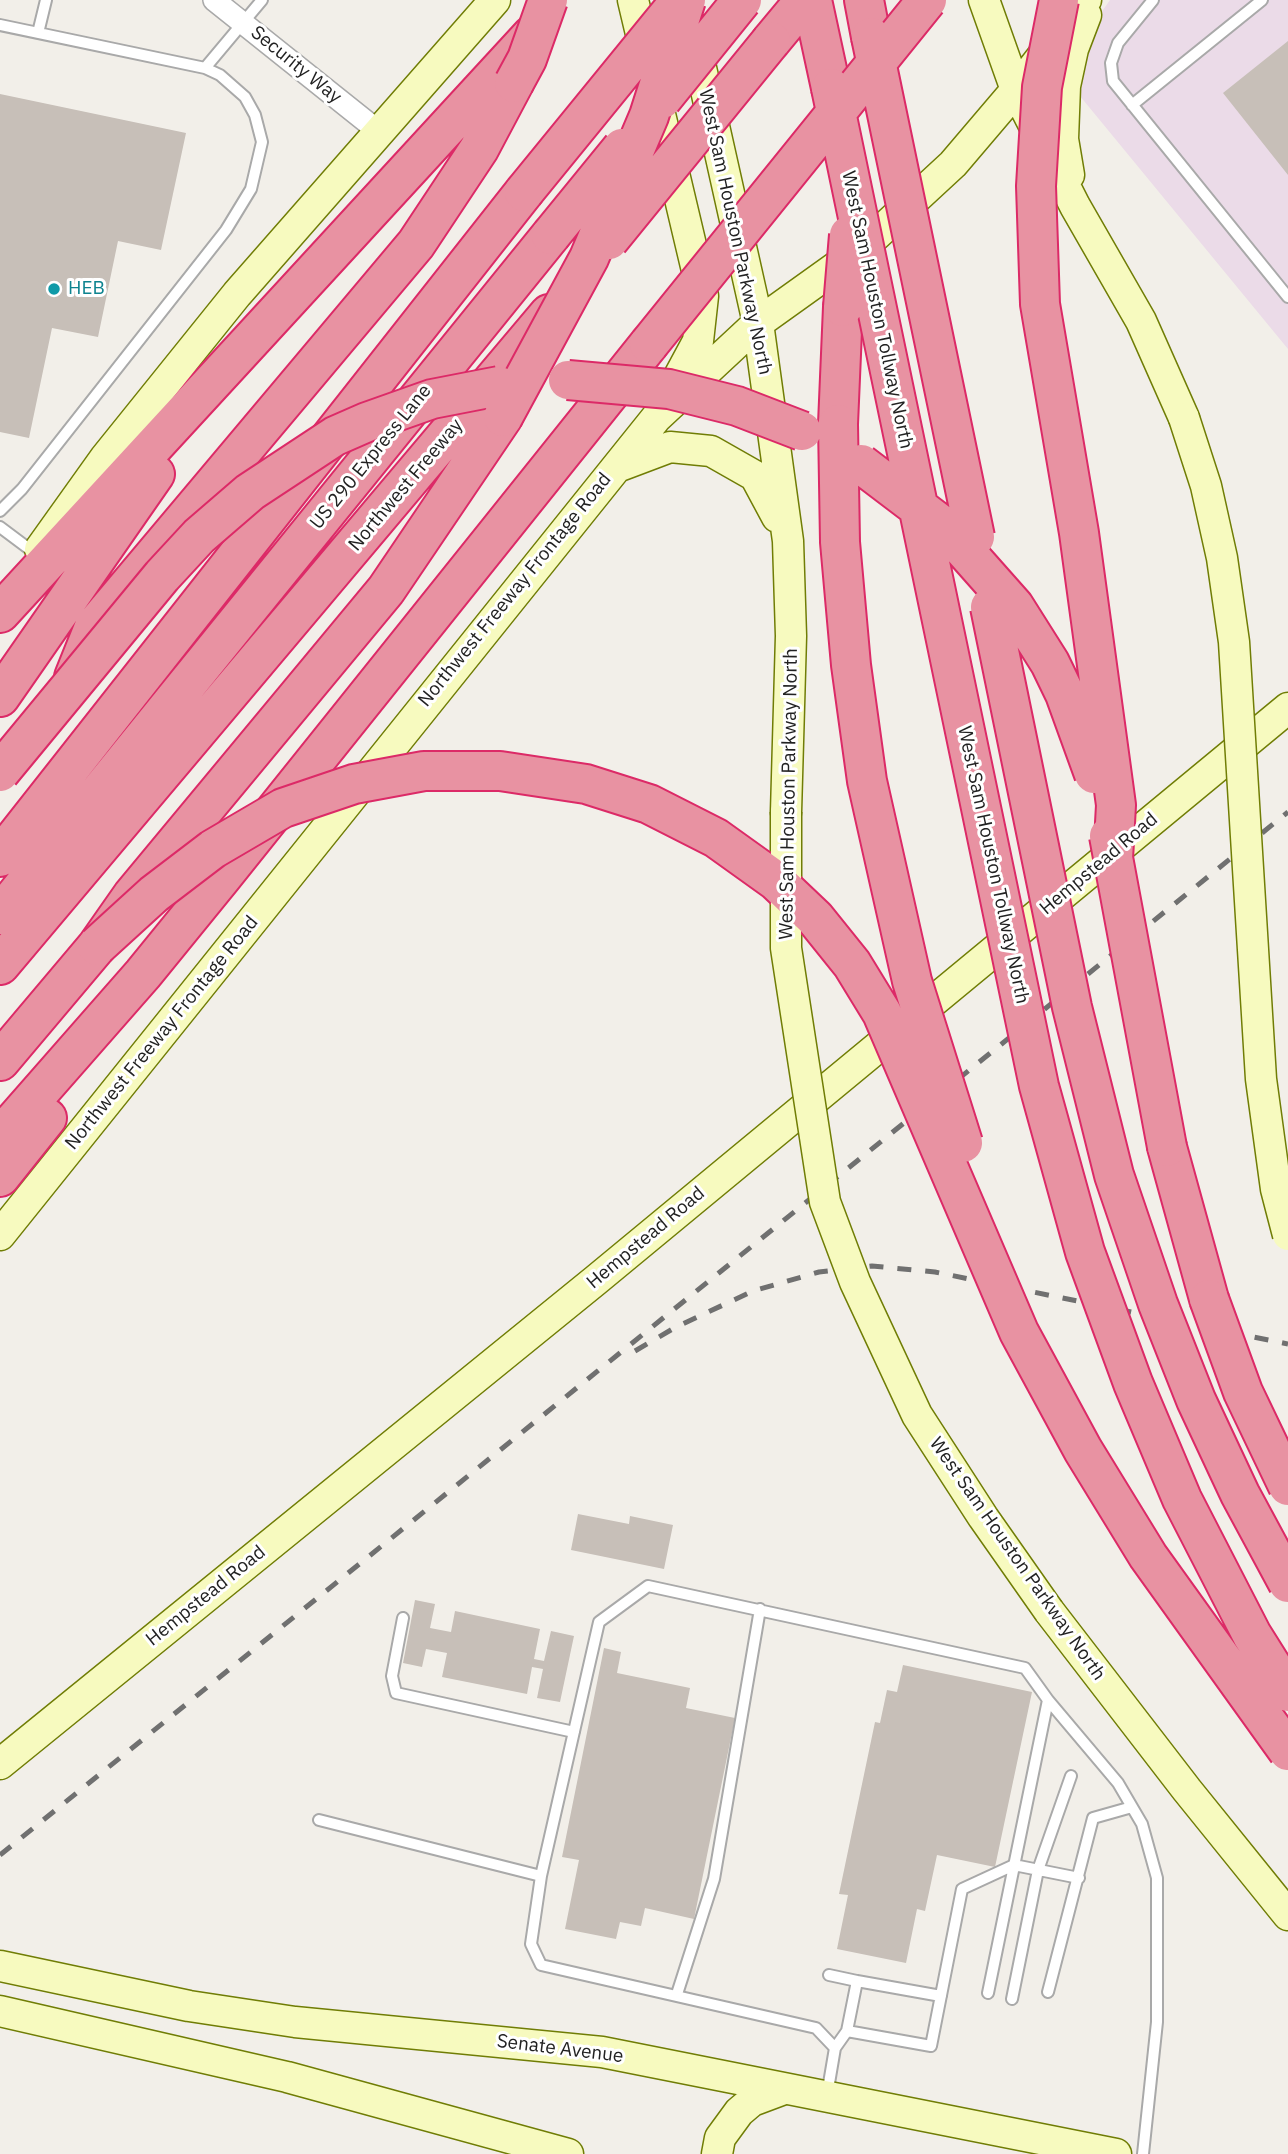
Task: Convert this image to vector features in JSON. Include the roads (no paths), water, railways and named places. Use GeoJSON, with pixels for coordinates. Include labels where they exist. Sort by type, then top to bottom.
{"type":"FeatureCollection","features":[{"type":"Feature","properties":{"kind":"highway"},"geometry":{"type":"LineString","coordinates":[[72,682],[94,627],[416,244],[479,149],[527,59],[548,0]]}},
{"type":"Feature","properties":{"kind":"highway"},"geometry":{"type":"LineString","coordinates":[[0,613],[564,0]]}},
{"type":"Feature","properties":{"kind":"highway"},"geometry":{"type":"LineString","coordinates":[[0,857],[524,192],[680,0]]}},
{"type":"Feature","properties":{"kind":"highway"},"geometry":{"type":"LineString","coordinates":[[0,1061],[97,946],[132,896],[386,590],[503,417],[589,258],[649,116],[686,0]]}},
{"type":"Feature","properties":{"kind":"highway","name":"US 290 Express Lane"},"geometry":{"type":"LineString","coordinates":[[0,915],[742,0]]}},
{"type":"Feature","properties":{"kind":"highway","name":"Northwest Freeway"},"geometry":{"type":"LineString","coordinates":[[0,965],[130,807],[314,596],[805,0]]}},
{"type":"Feature","properties":{"kind":"highway","name":"West Sam Houston Tollway North"},"geometry":{"type":"LineString","coordinates":[[812,0],[1039,1086],[1085,1252],[1133,1383],[1182,1499],[1252,1635],[1288,1692]]}},
{"type":"Feature","properties":{"kind":"highway"},"geometry":{"type":"LineString","coordinates":[[864,0],[1072,1007],[1104,1142],[1134,1239],[1182,1368],[1240,1494],[1288,1583]]}},
{"type":"Feature","properties":{"kind":"highway"},"geometry":{"type":"LineString","coordinates":[[886,0],[864,107],[853,187],[841,325],[838,424],[840,542],[851,665],[867,781],[886,876],[912,981],[944,1089],[981,1193],[1029,1306],[1141,1519],[1221,1657]]}},
{"type":"Feature","properties":{"kind":"highway"},"geometry":{"type":"LineString","coordinates":[[0,1137],[143,974],[927,0]]}},
{"type":"Feature","properties":{"kind":"highway"},"geometry":{"type":"LineString","coordinates":[[1059,0],[1042,87],[1036,186],[1040,304],[1079,533],[1114,792],[1113,859]]}},
{"type":"Feature","properties":{"kind":"highway"},"geometry":{"type":"LineString","coordinates":[[0,697],[236,358]]}},
{"type":"Feature","properties":{"kind":"highway"},"geometry":{"type":"LineString","coordinates":[[0,772],[162,576],[207,529],[250,492],[335,436],[400,409],[499,386],[568,380],[669,389],[770,418],[832,447],[919,504],[969,552],[1033,634],[1066,694],[1090,759],[1113,859],[1157,1098],[1189,1232],[1230,1360],[1288,1486]]}},
{"type":"Feature","properties":{"kind":"highway"},"geometry":{"type":"LineString","coordinates":[[97,946],[154,894],[213,849],[284,808],[354,784],[425,771],[500,771],[586,784],[649,804],[716,838],[776,881],[816,918],[852,964],[882,1013],[1019,1332],[1083,1450],[1148,1556],[1288,1751]]}},
{"type":"Feature","properties":{"kind":"highway"},"geometry":{"type":"LineString","coordinates":[[0,1177],[92,1063],[143,974]]}},
{"type":"Feature","properties":{"kind":"main road"},"geometry":{"type":"LineString","coordinates":[[0,603],[105,458],[237,294],[495,0]]}},
{"type":"Feature","properties":{"kind":"main road"},"geometry":{"type":"LineString","coordinates":[[633,0],[703,296],[698,341],[656,418]]}},
{"type":"Feature","properties":{"kind":"main road","name":"West Sam Houston Parkway North"},"geometry":{"type":"LineString","coordinates":[[686,0],[758,323],[788,541],[790,636],[786,948],[825,1202],[855,1282],[917,1415],[983,1517],[1049,1611],[1179,1780],[1288,1915]]}},
{"type":"Feature","properties":{"kind":"main road"},"geometry":{"type":"LineString","coordinates":[[984,0],[1016,90],[1075,206],[1141,321],[1184,418],[1206,486],[1222,558],[1234,642],[1261,1079],[1276,1189],[1288,1235]]}},
{"type":"Feature","properties":{"kind":"main road","name":"Northwest Freeway Frontage Road"},"geometry":{"type":"LineString","coordinates":[[0,1235],[656,418],[758,323],[860,250],[908,208],[953,164],[1016,90],[1086,0]]}},
{"type":"Feature","properties":{"kind":"main road"},"geometry":{"type":"LineString","coordinates":[[1075,206],[1063,138],[1065,86],[1073,49],[1092,0]]}},
{"type":"Feature","properties":{"kind":"main road"},"geometry":{"type":"LineString","coordinates":[[614,468],[670,447],[711,451],[755,476],[788,541]]}},
{"type":"Feature","properties":{"kind":"main road","name":"Hempstead Road"},"geometry":{"type":"LineString","coordinates":[[0,1764],[564,1306],[1288,708]]}},
{"type":"Feature","properties":{"kind":"main road","name":"Senate Avenue"},"geometry":{"type":"LineString","coordinates":[[0,1966],[189,2006],[295,2022],[602,2052],[1116,2154]]}},
{"type":"Feature","properties":{"kind":"main road"},"geometry":{"type":"LineString","coordinates":[[0,2011],[287,2077],[568,2154]]}},
{"type":"Feature","properties":{"kind":"main road"},"geometry":{"type":"LineString","coordinates":[[717,2154],[720,2138],[738,2112],[752,2101],[784,2089]]}},
{"type":"Feature","properties":{"kind":"street","name":"Security Way"},"geometry":{"type":"LineString","coordinates":[[214,0],[378,131]]}},
{"type":"Feature","properties":{"kind":"lane"},"geometry":{"type":"LineString","coordinates":[[38,33],[46,0]]}},
{"type":"Feature","properties":{"kind":"lane"},"geometry":{"type":"LineString","coordinates":[[205,68],[262,0]]}},
{"type":"Feature","properties":{"kind":"lane"},"geometry":{"type":"LineString","coordinates":[[1153,0],[1118,43],[1111,63],[1114,82],[1288,297]]}},
{"type":"Feature","properties":{"kind":"lane"},"geometry":{"type":"LineString","coordinates":[[1132,105],[1262,0]]}},
{"type":"Feature","properties":{"kind":"lane"},"geometry":{"type":"LineString","coordinates":[[0,25],[205,68],[234,86],[255,115],[262,142],[251,189],[226,230],[22,489],[0,511]]}},
{"type":"Feature","properties":{"kind":"lane"},"geometry":{"type":"LineString","coordinates":[[0,527],[36,554]]}},
{"type":"Feature","properties":{"kind":"lane"},"geometry":{"type":"LineString","coordinates":[[835,2049],[816,2028],[677,1994],[541,1965],[531,1944],[541,1876],[599,1622],[648,1586],[1025,1668],[1048,1700],[1118,1783],[1142,1824],[1157,1878],[1157,2022],[1143,2154]]}},
{"type":"Feature","properties":{"kind":"lane"},"geometry":{"type":"LineString","coordinates":[[677,1994],[715,1879],[760,1609]]}},
{"type":"Feature","properties":{"kind":"lane"},"geometry":{"type":"LineString","coordinates":[[403,1618],[392,1676],[396,1693],[574,1732]]}},
{"type":"Feature","properties":{"kind":"lane"},"geometry":{"type":"LineString","coordinates":[[988,1993],[1048,1700]]}},
{"type":"Feature","properties":{"kind":"lane"},"geometry":{"type":"LineString","coordinates":[[1012,1999],[1038,1870],[1071,1776]]}},
{"type":"Feature","properties":{"kind":"lane"},"geometry":{"type":"LineString","coordinates":[[1048,1992],[1093,1818],[1132,1807]]}},
{"type":"Feature","properties":{"kind":"lane"},"geometry":{"type":"LineString","coordinates":[[318,1820],[541,1876]]}},
{"type":"Feature","properties":{"kind":"lane"},"geometry":{"type":"LineString","coordinates":[[847,2031],[931,2046],[962,1889],[1014,1865],[1079,1878]]}},
{"type":"Feature","properties":{"kind":"lane"},"geometry":{"type":"LineString","coordinates":[[829,1975],[941,1996]]}},
{"type":"Feature","properties":{"kind":"lane"},"geometry":{"type":"LineString","coordinates":[[827,2098],[835,2049],[847,2031],[857,1981]]}},
{"type":"Feature","properties":{"kind":"railway"},"geometry":{"type":"LineString","coordinates":[[0,1855],[1288,812]]}},
{"type":"Feature","properties":{"kind":"railway"},"geometry":{"type":"LineString","coordinates":[[635,1351],[676,1327],[753,1291],[819,1272],[872,1266],[935,1272],[1288,1344]]}},
{"type":"Feature","properties":{"kind":"place","name":"HEB"},"geometry":{"type":"Point","coordinates":[54,289]}}]}
